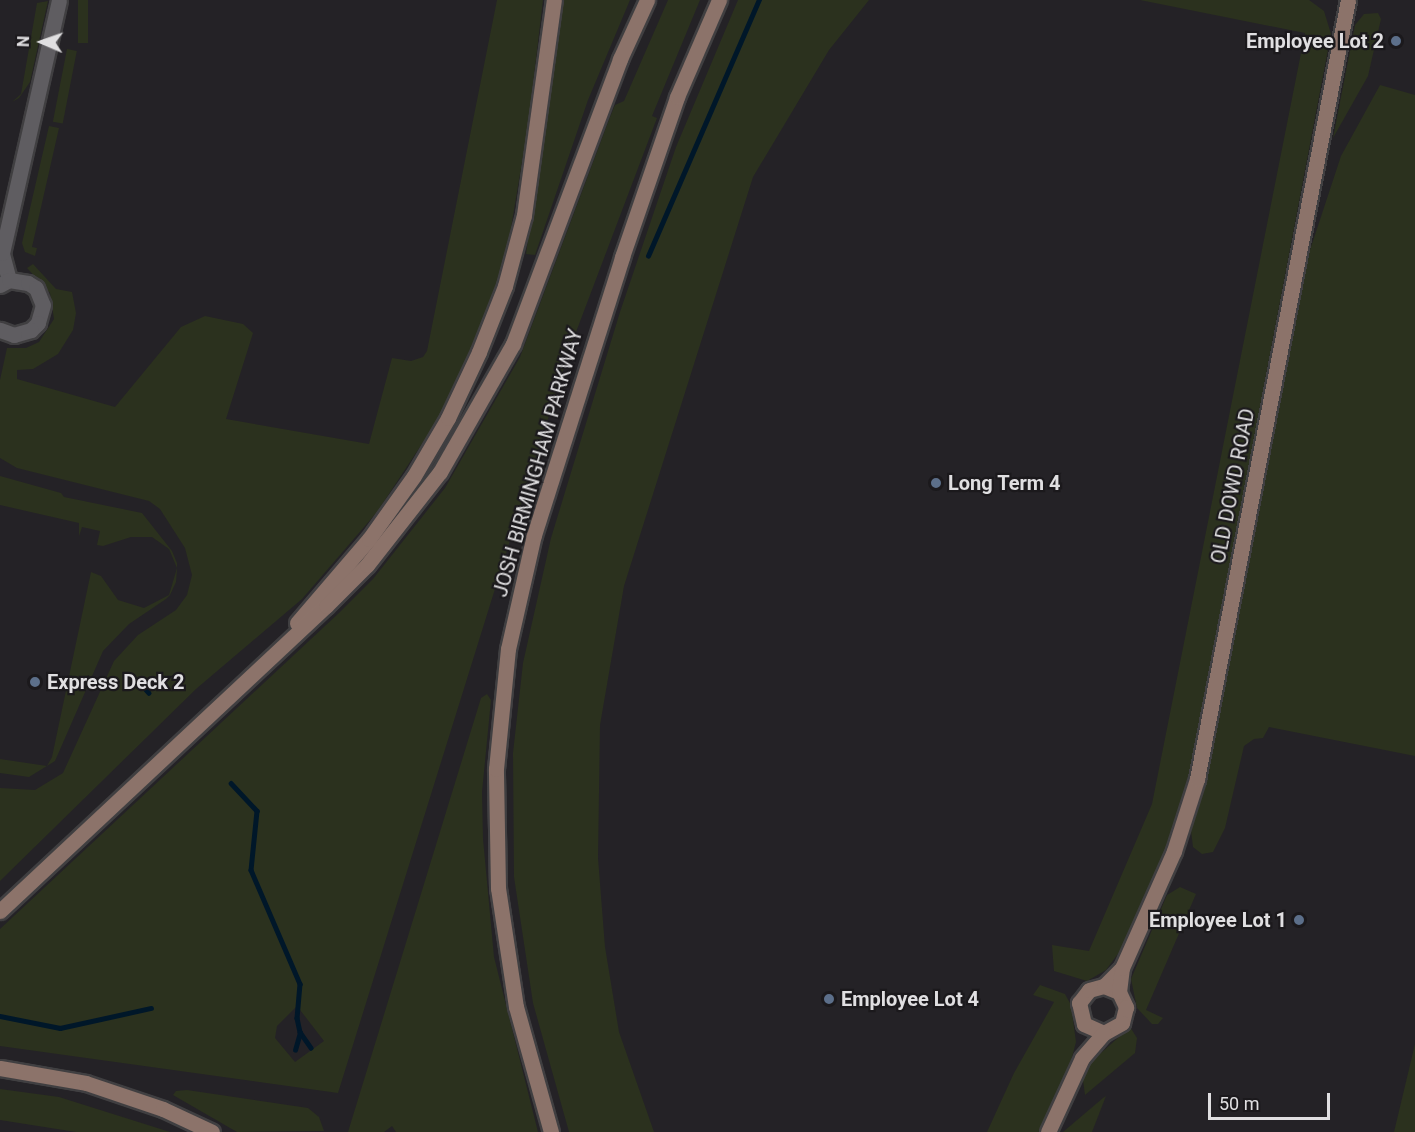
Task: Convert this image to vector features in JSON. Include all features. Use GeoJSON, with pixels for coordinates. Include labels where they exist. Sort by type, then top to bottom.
{"type":"FeatureCollection","features":[{"type":"Feature","properties":{"kind":"main road"},"geometry":{"type":"LineString","coordinates":[[260,668],[369,538],[414,476],[448,418],[479,352],[505,286],[524,215],[554,0]]}},
{"type":"Feature","properties":{"kind":"main road"},"geometry":{"type":"LineString","coordinates":[[0,911],[367,565],[440,472],[486,397],[536,290],[621,59],[647,0]]}},
{"type":"Feature","properties":{"kind":"main road","name":"JOSH BIRMINGHAM PARKWAY"},"geometry":{"type":"LineString","coordinates":[[551,1132],[516,1007],[498,888],[496,769],[508,649],[534,535],[622,257],[677,97],[719,0]]}},
{"type":"Feature","properties":{"kind":"main road","name":"OLD DOWD ROAD"},"geometry":{"type":"LineString","coordinates":[[1122,968],[1104,986],[1083,996],[1078,1011],[1084,1024],[1104,1033],[1117,1028],[1125,1015],[1119,993],[1122,968],[1174,851],[1197,779],[1348,0]]}},
{"type":"Feature","properties":{"kind":"main road"},"geometry":{"type":"LineString","coordinates":[[1104,986],[1119,993]]}},
{"type":"Feature","properties":{"kind":"main road"},"geometry":{"type":"LineString","coordinates":[[1048,1132],[1082,1058],[1104,1033]]}},
{"type":"Feature","properties":{"kind":"main road"},"geometry":{"type":"LineString","coordinates":[[0,1068],[86,1083],[163,1109],[212,1132]]}},
{"type":"Feature","properties":{"kind":"street"},"geometry":{"type":"LineString","coordinates":[[0,330],[23,334],[31,330],[42,315],[43,305],[36,288],[19,280],[5,282],[2,254],[59,0]]}},
{"type":"Feature","properties":{"kind":"green space"},"geometry":{"type":"Polygon","coordinates":[[[78,0],[88,0],[88,43],[78,43],[78,0]]]}},
{"type":"Feature","properties":{"kind":"green space"},"geometry":{"type":"Polygon","coordinates":[[[497,0],[543,0],[528,126],[506,258],[480,328],[441,415],[377,512],[302,599],[196,689],[0,881],[0,788],[35,790],[63,773],[114,661],[138,635],[176,610],[187,595],[192,575],[185,548],[160,509],[149,501],[17,468],[0,458],[0,380],[7,348],[26,348],[39,342],[54,319],[50,293],[27,268],[33,264],[56,289],[72,292],[76,313],[73,330],[58,354],[33,369],[17,370],[17,379],[115,407],[181,327],[205,316],[243,324],[253,333],[226,419],[369,444],[392,358],[411,361],[423,357],[427,351],[497,0]]]}},
{"type":"Feature","properties":{"kind":"green space"},"geometry":{"type":"Polygon","coordinates":[[[561,0],[630,0],[588,100],[535,255],[526,254],[561,0]]]}},
{"type":"Feature","properties":{"kind":"green space"},"geometry":{"type":"Polygon","coordinates":[[[668,0],[700,0],[652,116],[657,118],[570,348],[338,1093],[0,1046],[0,929],[340,612],[373,579],[445,488],[520,357],[610,117],[615,105],[624,101],[668,0]],[[297,1006],[277,1026],[275,1038],[295,1062],[324,1041],[297,1006]]]}},
{"type":"Feature","properties":{"kind":"green space"},"geometry":{"type":"Polygon","coordinates":[[[738,0],[869,0],[829,50],[753,177],[624,586],[600,725],[598,858],[605,947],[619,1032],[654,1132],[569,1132],[533,1003],[514,877],[513,753],[523,663],[551,538],[620,312],[676,147],[738,0]]]}},
{"type":"Feature","properties":{"kind":"green space"},"geometry":{"type":"Polygon","coordinates":[[[1140,0],[1309,0],[1324,11],[1331,34],[1191,768],[1167,846],[1120,951],[1106,970],[1087,981],[1054,971],[1052,945],[1089,951],[1152,804],[1305,33],[1140,0]]]}},
{"type":"Feature","properties":{"kind":"green space"},"geometry":{"type":"Polygon","coordinates":[[[48,1],[30,82],[19,98],[12,102],[21,94],[37,3],[48,1]]]}},
{"type":"Feature","properties":{"kind":"green space"},"geometry":{"type":"Polygon","coordinates":[[[1378,13],[1381,19],[1368,76],[1333,138],[1355,25],[1364,14],[1378,13]]]}},
{"type":"Feature","properties":{"kind":"green space"},"geometry":{"type":"Polygon","coordinates":[[[67,49],[77,51],[63,124],[53,122],[67,49]]]}},
{"type":"Feature","properties":{"kind":"green space"},"geometry":{"type":"Polygon","coordinates":[[[1380,85],[1415,95],[1415,756],[1269,727],[1263,738],[1254,739],[1244,746],[1225,828],[1213,852],[1202,854],[1193,847],[1191,831],[1206,780],[1309,253],[1341,156],[1380,85]]]}},
{"type":"Feature","properties":{"kind":"green space"},"geometry":{"type":"Polygon","coordinates":[[[49,126],[59,128],[32,247],[37,248],[35,256],[25,252],[22,243],[49,126]]]}},
{"type":"Feature","properties":{"kind":"green space"},"geometry":{"type":"Polygon","coordinates":[[[0,476],[61,493],[64,497],[142,513],[172,551],[177,568],[169,549],[152,537],[131,537],[103,546],[97,545],[100,531],[82,527],[79,536],[79,523],[0,505],[0,476]]]}},
{"type":"Feature","properties":{"kind":"green space"},"geometry":{"type":"Polygon","coordinates":[[[177,568],[176,582],[170,595],[129,624],[103,651],[55,761],[47,766],[52,757],[91,572],[101,576],[118,600],[144,608],[169,595],[177,568]]]}},
{"type":"Feature","properties":{"kind":"green space"},"geometry":{"type":"Polygon","coordinates":[[[487,694],[491,700],[482,792],[483,839],[494,957],[538,1132],[396,1132],[392,1126],[384,1132],[348,1132],[481,698],[487,694]]]}},
{"type":"Feature","properties":{"kind":"green space"},"geometry":{"type":"Polygon","coordinates":[[[0,759],[47,766],[29,777],[0,773],[0,759]]]}},
{"type":"Feature","properties":{"kind":"green space"},"geometry":{"type":"Polygon","coordinates":[[[1180,887],[1196,894],[1146,1010],[1163,1018],[1158,1024],[1152,1024],[1137,1008],[1131,979],[1167,895],[1180,887]]]}},
{"type":"Feature","properties":{"kind":"green space"},"geometry":{"type":"Polygon","coordinates":[[[1040,985],[1065,994],[1071,1005],[1076,1042],[1071,1061],[1039,1132],[987,1132],[1014,1073],[1054,1002],[1033,995],[1040,985]]]}},
{"type":"Feature","properties":{"kind":"green space"},"geometry":{"type":"Polygon","coordinates":[[[1130,1027],[1137,1038],[1135,1053],[1085,1095],[1083,1080],[1091,1062],[1130,1027]]]}},
{"type":"Feature","properties":{"kind":"green space"},"geometry":{"type":"Polygon","coordinates":[[[1415,1044],[1415,1132],[1394,1132],[1415,1044]]]}},
{"type":"Feature","properties":{"kind":"green space"},"geometry":{"type":"Polygon","coordinates":[[[0,1089],[59,1097],[170,1132],[76,1132],[0,1120],[0,1089]]]}},
{"type":"Feature","properties":{"kind":"green space"},"geometry":{"type":"Polygon","coordinates":[[[187,1090],[308,1108],[319,1117],[324,1131],[237,1132],[173,1095],[176,1091],[187,1090]]]}},
{"type":"Feature","properties":{"kind":"green space"},"geometry":{"type":"Polygon","coordinates":[[[1106,1096],[1092,1132],[1063,1132],[1103,1098],[1106,1096]]]}},
{"type":"Feature","properties":{"kind":"waterway"},"geometry":{"type":"LineString","coordinates":[[648,256],[759,0]]}},
{"type":"Feature","properties":{"kind":"waterway"},"geometry":{"type":"LineString","coordinates":[[140,683],[149,693]]}},
{"type":"Feature","properties":{"kind":"waterway"},"geometry":{"type":"LineString","coordinates":[[231,783],[257,811],[251,870],[300,984],[297,1018],[300,1032],[311,1048]]}},
{"type":"Feature","properties":{"kind":"waterway"},"geometry":{"type":"LineString","coordinates":[[0,1016],[60,1028],[151,1008]]}},
{"type":"Feature","properties":{"kind":"waterway"},"geometry":{"type":"LineString","coordinates":[[295,1050],[300,1033]]}},
{"type":"Feature","properties":{"kind":"place","name":"Employee Lot 2"},"geometry":{"type":"Point","coordinates":[1396,41]}},
{"type":"Feature","properties":{"kind":"place","name":"Long Term 4"},"geometry":{"type":"Point","coordinates":[936,483]}},
{"type":"Feature","properties":{"kind":"place","name":"Express Deck 2"},"geometry":{"type":"Point","coordinates":[35,682]}},
{"type":"Feature","properties":{"kind":"place","name":"Employee Lot 1"},"geometry":{"type":"Point","coordinates":[1299,920]}},
{"type":"Feature","properties":{"kind":"place","name":"Employee Lot 4"},"geometry":{"type":"Point","coordinates":[829,999]}}]}
